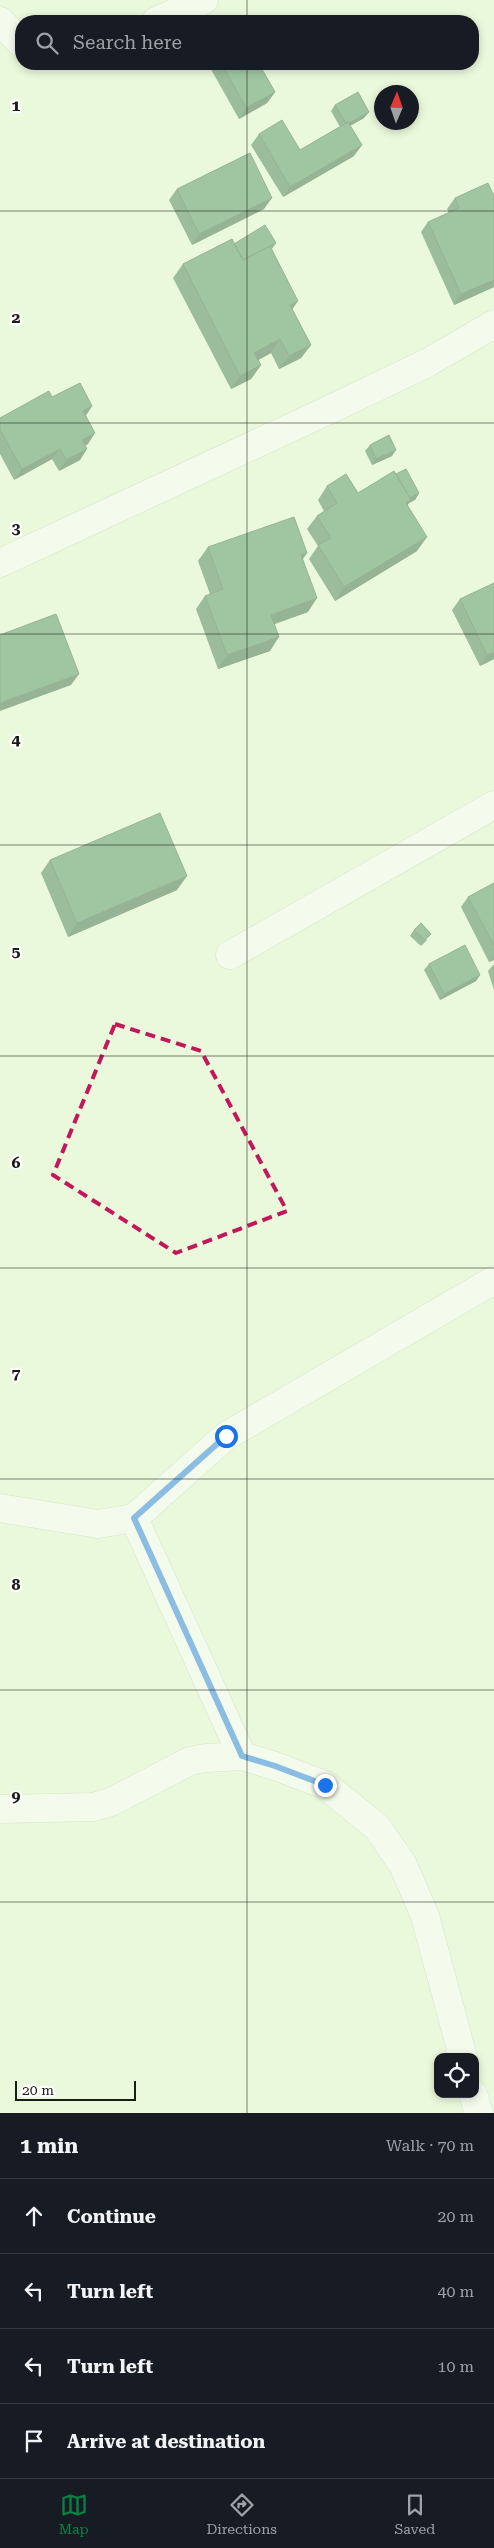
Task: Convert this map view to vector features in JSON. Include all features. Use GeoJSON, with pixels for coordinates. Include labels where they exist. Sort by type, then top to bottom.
{"type":"FeatureCollection","features":[{"type":"Feature","properties":{"kind":"street"},"geometry":{"type":"LineString","coordinates":[[170,15],[204,0]]}},
{"type":"Feature","properties":{"kind":"street"},"geometry":{"type":"LineString","coordinates":[[0,21],[15,37]]}},
{"type":"Feature","properties":{"kind":"street"},"geometry":{"type":"LineString","coordinates":[[0,562],[427,363],[494,324]]}},
{"type":"Feature","properties":{"kind":"street"},"geometry":{"type":"LineString","coordinates":[[230,955],[494,805]]}},
{"type":"Feature","properties":{"kind":"street"},"geometry":{"type":"LineString","coordinates":[[0,1508],[98,1524],[134,1518],[226,1436],[494,1280]]}},
{"type":"Feature","properties":{"kind":"street"},"geometry":{"type":"LineString","coordinates":[[134,1518],[242,1756]]}},
{"type":"Feature","properties":{"kind":"street"},"geometry":{"type":"LineString","coordinates":[[0,1809],[93,1807],[112,1802],[190,1761],[206,1758],[242,1756],[325,1785],[376,1827],[403,1864],[425,1916],[462,2053]]}},
{"type":"Feature","properties":{"kind":"street"},"geometry":{"type":"LineString","coordinates":[[474,2098],[478,2113]]}},
{"type":"Feature","properties":{"kind":"highlighted area"},"geometry":{"type":"Polygon","coordinates":[[[115,1024],[201,1051],[287,1211],[176,1253],[53,1175],[115,1024]]]}},
{"type":"Feature","properties":{"kind":"building"},"geometry":{"type":"Polygon","coordinates":[[[225,70],[262,70],[275,92],[246,108],[225,70]]]}},
{"type":"Feature","properties":{"kind":"building"},"geometry":{"type":"Polygon","coordinates":[[[358,92],[369,112],[346,123],[335,105],[358,92]]]}},
{"type":"Feature","properties":{"kind":"building"},"geometry":{"type":"Polygon","coordinates":[[[282,120],[300,150],[348,122],[362,145],[290,187],[259,134],[282,120]]]}},
{"type":"Feature","properties":{"kind":"building"},"geometry":{"type":"Polygon","coordinates":[[[250,153],[272,198],[199,234],[177,189],[250,153]]]}},
{"type":"Feature","properties":{"kind":"building"},"geometry":{"type":"Polygon","coordinates":[[[488,183],[494,194],[494,280],[461,294],[428,222],[459,208],[455,198],[488,183]]]}},
{"type":"Feature","properties":{"kind":"building"},"geometry":{"type":"Polygon","coordinates":[[[265,225],[276,243],[243,260],[234,244],[265,225]]]}},
{"type":"Feature","properties":{"kind":"building"},"geometry":{"type":"Polygon","coordinates":[[[232,239],[243,260],[270,246],[298,301],[290,305],[311,345],[289,356],[280,339],[254,353],[261,365],[240,376],[183,264],[232,239]]]}},
{"type":"Feature","properties":{"kind":"building"},"geometry":{"type":"Polygon","coordinates":[[[80,383],[92,406],[83,411],[95,433],[82,440],[87,449],[66,460],[60,449],[22,469],[0,430],[0,418],[49,391],[52,397],[80,383]]]}},
{"type":"Feature","properties":{"kind":"building"},"geometry":{"type":"Polygon","coordinates":[[[389,435],[396,450],[376,459],[370,445],[389,435]]]}},
{"type":"Feature","properties":{"kind":"building"},"geometry":{"type":"Polygon","coordinates":[[[406,469],[419,493],[410,498],[396,474],[406,469]]]}},
{"type":"Feature","properties":{"kind":"building"},"geometry":{"type":"Polygon","coordinates":[[[394,471],[411,500],[406,503],[427,537],[344,587],[318,545],[331,538],[317,516],[337,503],[327,486],[346,474],[358,493],[394,471]]]}},
{"type":"Feature","properties":{"kind":"building"},"geometry":{"type":"Polygon","coordinates":[[[294,517],[307,553],[301,555],[317,598],[271,615],[279,637],[227,655],[205,596],[223,589],[208,547],[294,517]]]}},
{"type":"Feature","properties":{"kind":"building"},"geometry":{"type":"Polygon","coordinates":[[[494,583],[494,652],[487,655],[460,599],[494,583]]]}},
{"type":"Feature","properties":{"kind":"building"},"geometry":{"type":"Polygon","coordinates":[[[56,614],[79,674],[0,703],[0,635],[56,614]]]}},
{"type":"Feature","properties":{"kind":"building"},"geometry":{"type":"Polygon","coordinates":[[[160,813],[187,876],[77,923],[50,860],[160,813]]]}},
{"type":"Feature","properties":{"kind":"building"},"geometry":{"type":"Polygon","coordinates":[[[494,883],[494,945],[468,897],[494,883]]]}},
{"type":"Feature","properties":{"kind":"building"},"geometry":{"type":"Polygon","coordinates":[[[421,923],[431,934],[425,940],[414,930],[421,923]]]}},
{"type":"Feature","properties":{"kind":"building"},"geometry":{"type":"Polygon","coordinates":[[[465,945],[480,975],[444,994],[429,964],[465,945]]]}},
{"type":"Feature","properties":{"kind":"route"},"geometry":{"type":"LineString","coordinates":[[226,1436],[134,1518],[242,1756],[325,1785]]}}]}
